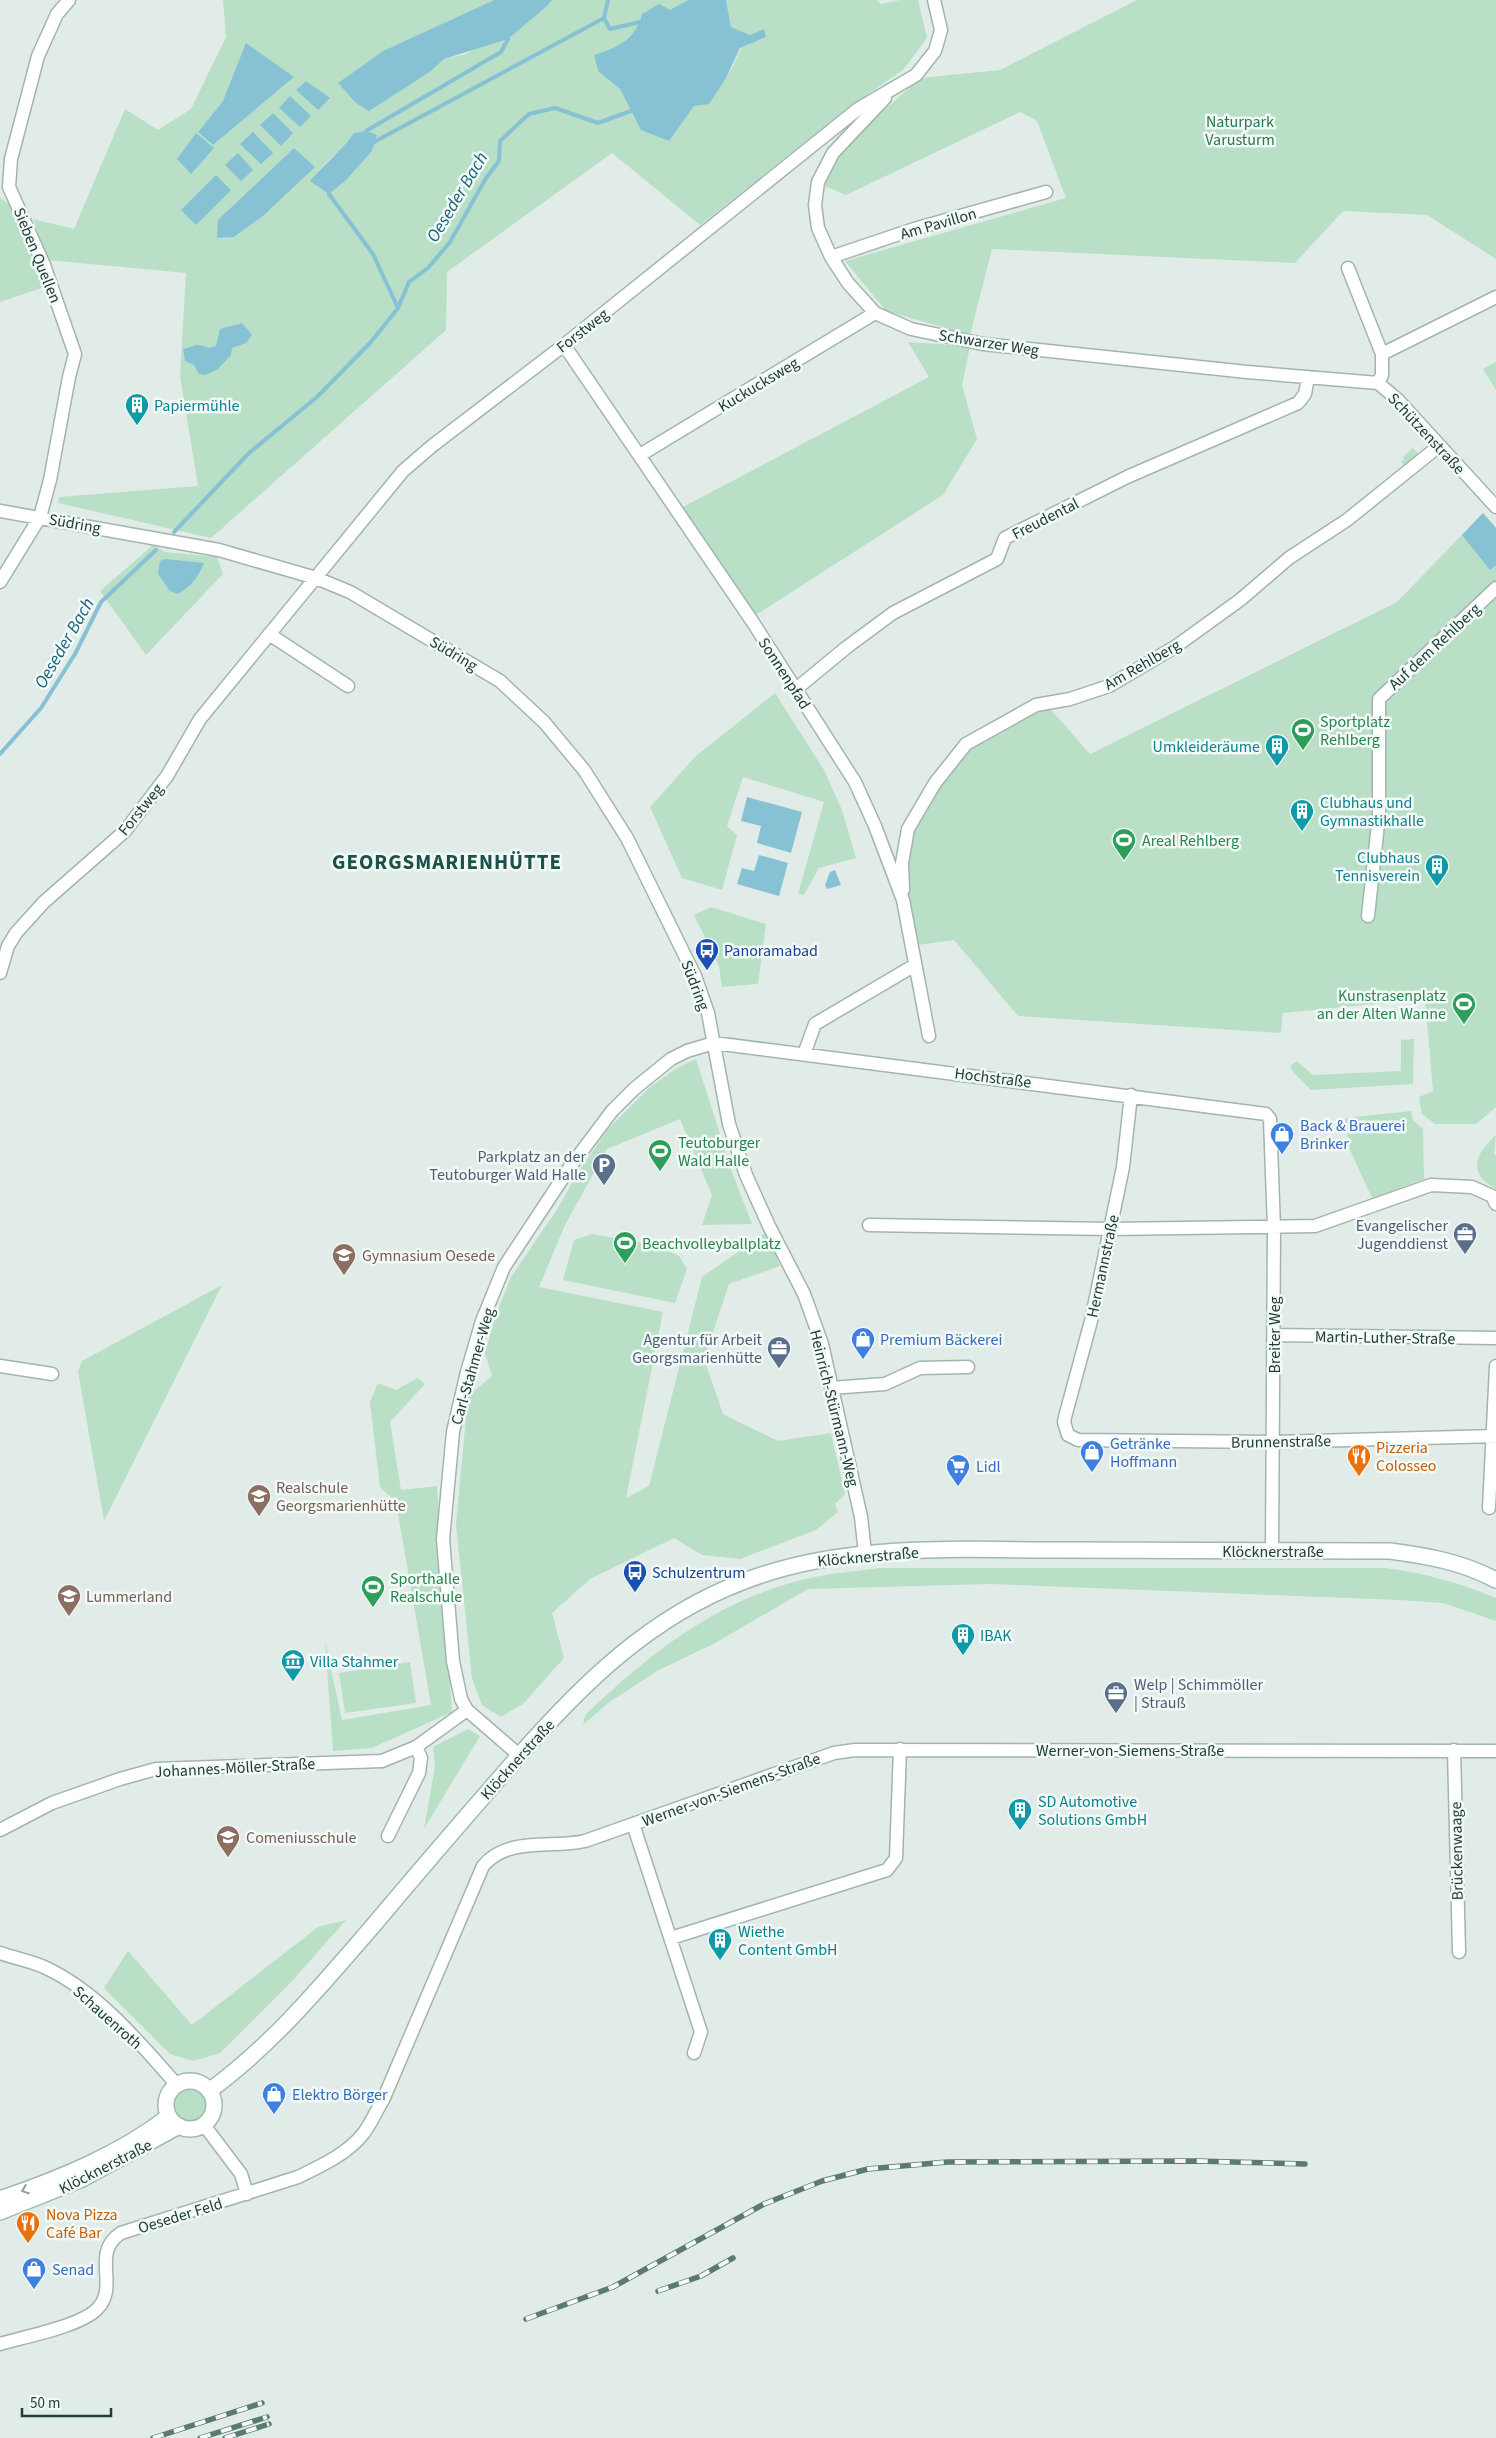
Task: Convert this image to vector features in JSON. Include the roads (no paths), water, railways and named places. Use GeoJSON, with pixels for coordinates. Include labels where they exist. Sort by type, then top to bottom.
{"type":"FeatureCollection","features":[{"type":"Feature","properties":{"kind":"main road","name":"Klöcknerstraße"},"geometry":{"type":"LineString","coordinates":[[210,2091],[272,2038],[318,1990],[519,1755],[604,1667],[648,1631],[679,1612],[734,1585],[809,1561],[865,1553],[928,1550],[1390,1551],[1432,1557],[1479,1571],[1496,1580]]}},
{"type":"Feature","properties":{"kind":"main road"},"geometry":{"type":"LineString","coordinates":[[184,2082],[198,2082],[210,2091],[214,2105],[213,2112],[204,2125],[190,2129],[174,2121],[166,2105],[168,2097],[177,2085],[184,2082]]}},
{"type":"Feature","properties":{"kind":"main road","name":"Klöcknerstraße"},"geometry":{"type":"LineString","coordinates":[[0,2199],[46,2182],[174,2121]]}},
{"type":"Feature","properties":{"kind":"main road","name":"Klöcknerstraße"},"geometry":{"type":"LineString","coordinates":[[0,2212],[80,2180],[174,2121]]}},
{"type":"Feature","properties":{"kind":"street","name":"Sieben Quellen"},"geometry":{"type":"LineString","coordinates":[[40,517],[50,480],[69,377],[76,354],[44,266],[4,185],[38,56],[57,14],[70,0]]}},
{"type":"Feature","properties":{"kind":"street","name":"Forstweg"},"geometry":{"type":"LineString","coordinates":[[0,973],[8,946],[16,933],[44,902],[125,831],[167,776],[200,719],[403,471],[432,446],[564,345],[858,109],[916,75],[935,51],[941,30],[934,0]]}},
{"type":"Feature","properties":{"kind":"street","name":"Schwarzer Weg"},"geometry":{"type":"LineString","coordinates":[[895,87],[833,153],[818,182],[815,205],[818,228],[831,257],[848,283],[875,313],[911,329],[983,344],[1378,383]]}},
{"type":"Feature","properties":{"kind":"street","name":"Am Pavillon"},"geometry":{"type":"LineString","coordinates":[[831,257],[914,230],[1046,192]]}},
{"type":"Feature","properties":{"kind":"street","name":"Schützenstraße"},"geometry":{"type":"LineString","coordinates":[[1348,268],[1382,354],[1382,376],[1378,383],[1398,400],[1496,507]]}},
{"type":"Feature","properties":{"kind":"street"},"geometry":{"type":"LineString","coordinates":[[1382,354],[1496,297]]}},
{"type":"Feature","properties":{"kind":"street","name":"Kuckucksweg"},"geometry":{"type":"LineString","coordinates":[[640,455],[875,313]]}},
{"type":"Feature","properties":{"kind":"street","name":"Sonnenpfad"},"geometry":{"type":"LineString","coordinates":[[564,345],[640,455],[796,689],[855,782],[875,826],[903,900],[929,1036]]}},
{"type":"Feature","properties":{"kind":"street","name":"Freudental"},"geometry":{"type":"LineString","coordinates":[[796,689],[847,646],[893,613],[997,559],[1005,538],[1127,477],[1298,403],[1305,394],[1308,377]]}},
{"type":"Feature","properties":{"kind":"street","name":"Am Rehlberg"},"geometry":{"type":"LineString","coordinates":[[903,900],[902,863],[908,829],[935,783],[966,744],[1036,705],[1070,699],[1109,686],[1175,647],[1240,600],[1290,558],[1347,520],[1439,446]]}},
{"type":"Feature","properties":{"kind":"street","name":"Südring"},"geometry":{"type":"LineString","coordinates":[[0,511],[219,550],[316,578],[350,592],[500,681],[544,722],[584,770],[627,838],[694,976],[708,1013],[714,1043]]}},
{"type":"Feature","properties":{"kind":"street"},"geometry":{"type":"LineString","coordinates":[[0,582],[40,517]]}},
{"type":"Feature","properties":{"kind":"street","name":"Auf dem Rehlberg"},"geometry":{"type":"LineString","coordinates":[[1368,916],[1379,815],[1379,699],[1496,588]]}},
{"type":"Feature","properties":{"kind":"street"},"geometry":{"type":"LineString","coordinates":[[269,634],[348,686]]}},
{"type":"Feature","properties":{"kind":"street"},"geometry":{"type":"LineString","coordinates":[[804,1054],[815,1024],[916,965]]}},
{"type":"Feature","properties":{"kind":"street","name":"Hochstraße"},"geometry":{"type":"LineString","coordinates":[[714,1043],[1131,1095],[1266,1114],[1270,1119]]}},
{"type":"Feature","properties":{"kind":"street","name":"Heinrich-Stürmann-Weg"},"geometry":{"type":"LineString","coordinates":[[714,1043],[729,1124],[746,1175],[769,1226],[804,1294],[822,1344],[861,1517],[865,1553]]}},
{"type":"Feature","properties":{"kind":"street","name":"Carl-Stahmer-Weg"},"geometry":{"type":"LineString","coordinates":[[466,1710],[461,1699],[453,1661],[443,1539],[453,1432],[467,1372],[482,1322],[504,1267],[570,1167],[612,1111],[634,1089],[671,1059],[686,1051],[714,1043]]}},
{"type":"Feature","properties":{"kind":"street","name":"Hermannstraße"},"geometry":{"type":"LineString","coordinates":[[1068,1434],[1064,1422],[1065,1416],[1091,1321],[1123,1167],[1131,1095]]}},
{"type":"Feature","properties":{"kind":"street","name":"Breiter Weg"},"geometry":{"type":"LineString","coordinates":[[1270,1119],[1274,1228],[1272,1550]]}},
{"type":"Feature","properties":{"kind":"street"},"geometry":{"type":"LineString","coordinates":[[869,1225],[1110,1229],[1315,1226],[1431,1185],[1472,1187],[1492,1196],[1496,1204]]}},
{"type":"Feature","properties":{"kind":"street","name":"Martin-Luther-Straße"},"geometry":{"type":"LineString","coordinates":[[1274,1335],[1496,1338]]}},
{"type":"Feature","properties":{"kind":"street"},"geometry":{"type":"LineString","coordinates":[[0,1366],[52,1374]]}},
{"type":"Feature","properties":{"kind":"street"},"geometry":{"type":"LineString","coordinates":[[1489,1508],[1495,1436],[1496,1366]]}},
{"type":"Feature","properties":{"kind":"street"},"geometry":{"type":"LineString","coordinates":[[831,1388],[885,1384],[920,1368],[968,1367]]}},
{"type":"Feature","properties":{"kind":"street","name":"Brunnenstraße"},"geometry":{"type":"LineString","coordinates":[[1068,1434],[1078,1440],[1274,1442],[1495,1436]]}},
{"type":"Feature","properties":{"kind":"street"},"geometry":{"type":"LineString","coordinates":[[466,1710],[519,1755]]}},
{"type":"Feature","properties":{"kind":"street","name":"Johannes-Möller-Straße"},"geometry":{"type":"LineString","coordinates":[[0,1830],[52,1803],[120,1779],[156,1769],[382,1761],[416,1747],[466,1710]]}},
{"type":"Feature","properties":{"kind":"street"},"geometry":{"type":"LineString","coordinates":[[388,1836],[418,1773],[421,1758],[416,1747]]}},
{"type":"Feature","properties":{"kind":"street"},"geometry":{"type":"LineString","coordinates":[[671,1938],[887,1870],[896,1858],[900,1749]]}},
{"type":"Feature","properties":{"kind":"street","name":"Werner-von-Siemens-Straße"},"geometry":{"type":"LineString","coordinates":[[247,2194],[298,2177],[324,2165],[342,2153],[363,2134],[383,2100],[483,1866],[497,1853],[526,1846],[570,1844],[633,1824],[834,1753],[855,1750],[1496,1750]]}},
{"type":"Feature","properties":{"kind":"street","name":"Brückenwaage"},"geometry":{"type":"LineString","coordinates":[[1454,1750],[1459,1952]]}},
{"type":"Feature","properties":{"kind":"street"},"geometry":{"type":"LineString","coordinates":[[633,1824],[701,2032],[694,2053]]}},
{"type":"Feature","properties":{"kind":"street","name":"Schauenroth"},"geometry":{"type":"LineString","coordinates":[[0,1953],[43,1967],[86,1994],[124,2028],[177,2085]]}},
{"type":"Feature","properties":{"kind":"street"},"geometry":{"type":"LineString","coordinates":[[204,2125],[241,2174],[247,2194]]}},
{"type":"Feature","properties":{"kind":"street","name":"Oeseder Feld"},"geometry":{"type":"LineString","coordinates":[[0,2344],[74,2322],[96,2311],[103,2303],[106,2294],[108,2246],[112,2239],[120,2233],[247,2194]]}},
{"type":"Feature","properties":{"kind":"water"},"geometry":{"type":"Polygon","coordinates":[[[494,0],[552,0],[508,39],[444,59],[431,71],[369,111],[356,103],[338,83],[383,51],[494,0]]]}},
{"type":"Feature","properties":{"kind":"water"},"geometry":{"type":"Polygon","coordinates":[[[688,0],[726,0],[731,27],[750,35],[764,29],[766,37],[740,48],[726,78],[709,104],[694,106],[669,141],[641,130],[620,89],[598,71],[594,55],[618,46],[635,30],[642,14],[659,4],[670,10],[688,0]]]}},
{"type":"Feature","properties":{"kind":"water"},"geometry":{"type":"Polygon","coordinates":[[[246,43],[294,77],[213,145],[198,132],[223,101],[246,43]]]}},
{"type":"Feature","properties":{"kind":"water"},"geometry":{"type":"Polygon","coordinates":[[[306,81],[330,98],[318,110],[296,90],[306,81]]]}},
{"type":"Feature","properties":{"kind":"water"},"geometry":{"type":"Polygon","coordinates":[[[290,96],[311,116],[300,127],[279,108],[290,96]]]}},
{"type":"Feature","properties":{"kind":"water"},"geometry":{"type":"Polygon","coordinates":[[[273,113],[293,133],[281,146],[260,125],[273,113]]]}},
{"type":"Feature","properties":{"kind":"water"},"geometry":{"type":"Polygon","coordinates":[[[366,131],[377,135],[372,151],[346,180],[329,194],[310,181],[354,133],[366,131]]]}},
{"type":"Feature","properties":{"kind":"water"},"geometry":{"type":"Polygon","coordinates":[[[253,132],[273,153],[261,164],[240,144],[253,132]]]}},
{"type":"Feature","properties":{"kind":"water"},"geometry":{"type":"Polygon","coordinates":[[[196,133],[214,148],[191,174],[177,159],[196,133]]]}},
{"type":"Feature","properties":{"kind":"water"},"geometry":{"type":"Polygon","coordinates":[[[294,148],[315,167],[263,216],[234,237],[217,238],[218,220],[294,148]]]}},
{"type":"Feature","properties":{"kind":"water"},"geometry":{"type":"Polygon","coordinates":[[[238,153],[253,170],[241,181],[225,165],[238,153]]]}},
{"type":"Feature","properties":{"kind":"water"},"geometry":{"type":"Polygon","coordinates":[[[216,175],[231,190],[196,225],[181,210],[216,175]]]}},
{"type":"Feature","properties":{"kind":"water"},"geometry":{"type":"Polygon","coordinates":[[[242,323],[252,335],[246,343],[232,348],[231,355],[218,369],[206,375],[199,374],[194,365],[185,361],[183,349],[198,345],[209,348],[216,346],[220,329],[242,323]]]}},
{"type":"Feature","properties":{"kind":"water"},"geometry":{"type":"Polygon","coordinates":[[[1483,513],[1496,528],[1496,565],[1490,570],[1462,535],[1483,513]]]}},
{"type":"Feature","properties":{"kind":"water"},"geometry":{"type":"Polygon","coordinates":[[[165,559],[204,563],[194,581],[178,594],[170,591],[158,574],[160,561],[165,559]]]}},
{"type":"Feature","properties":{"kind":"water"},"geometry":{"type":"Polygon","coordinates":[[[747,797],[802,812],[791,853],[757,843],[761,826],[741,821],[747,797]]]}},
{"type":"Feature","properties":{"kind":"water"},"geometry":{"type":"Polygon","coordinates":[[[759,855],[788,863],[779,896],[737,884],[742,868],[754,871],[759,855]]]}},
{"type":"Feature","properties":{"kind":"water"},"geometry":{"type":"Polygon","coordinates":[[[835,870],[841,885],[827,889],[825,885],[830,872],[835,870]]]}},
{"type":"Feature","properties":{"kind":"waterway"},"geometry":{"type":"LineString","coordinates":[[374,142],[604,18],[608,0]]}},
{"type":"Feature","properties":{"kind":"waterway"},"geometry":{"type":"LineString","coordinates":[[604,18],[610,29],[640,22]]}},
{"type":"Feature","properties":{"kind":"waterway"},"geometry":{"type":"LineString","coordinates":[[366,131],[501,52],[508,39]]}},
{"type":"Feature","properties":{"kind":"waterway","name":"Oeseder Bach"},"geometry":{"type":"LineString","coordinates":[[398,308],[409,282],[428,268],[450,242],[486,178],[499,161],[500,141],[529,114],[555,108],[598,123],[631,111]]}},
{"type":"Feature","properties":{"kind":"waterway","name":"Oeseder Bach"},"geometry":{"type":"LineString","coordinates":[[174,532],[249,453],[317,397],[371,342],[398,308],[373,254],[329,194]]}},
{"type":"Feature","properties":{"kind":"waterway","name":"Oeseder Bach"},"geometry":{"type":"LineString","coordinates":[[0,754],[41,708],[75,654],[101,602],[156,550]]}},
{"type":"Feature","properties":{"kind":"railway"},"geometry":{"type":"LineString","coordinates":[[526,2319],[613,2287],[764,2204],[822,2181],[868,2169],[947,2162],[1196,2161],[1305,2164]]}},
{"type":"Feature","properties":{"kind":"railway"},"geometry":{"type":"LineString","coordinates":[[658,2291],[701,2276],[733,2258]]}},
{"type":"Feature","properties":{"kind":"railway"},"geometry":{"type":"LineString","coordinates":[[153,2438],[262,2403]]}},
{"type":"Feature","properties":{"kind":"railway"},"geometry":{"type":"LineString","coordinates":[[200,2438],[267,2417]]}},
{"type":"Feature","properties":{"kind":"railway"},"geometry":{"type":"LineString","coordinates":[[225,2438],[269,2424]]}},
{"type":"Feature","properties":{"kind":"place","name":"Papiermühle"},"geometry":{"type":"Point","coordinates":[137,426]}},
{"type":"Feature","properties":{"kind":"place","name":"Sportplatz Rehlberg"},"geometry":{"type":"Point","coordinates":[1303,751]}},
{"type":"Feature","properties":{"kind":"place","name":"Umkleideräume"},"geometry":{"type":"Point","coordinates":[1277,767]}},
{"type":"Feature","properties":{"kind":"place","name":"Clubhaus und Gymnastikhalle"},"geometry":{"type":"Point","coordinates":[1302,832]}},
{"type":"Feature","properties":{"kind":"place","name":"Areal Rehlberg"},"geometry":{"type":"Point","coordinates":[1124,861]}},
{"type":"Feature","properties":{"kind":"place","name":"Clubhaus Tennisverein"},"geometry":{"type":"Point","coordinates":[1437,887]}},
{"type":"Feature","properties":{"kind":"place","name":"Panoramabad"},"geometry":{"type":"Point","coordinates":[707,971]}},
{"type":"Feature","properties":{"kind":"place","name":"Kunstrasenplatz an der Alten Wanne"},"geometry":{"type":"Point","coordinates":[1464,1025]}},
{"type":"Feature","properties":{"kind":"place","name":"Back & Brauerei Brinker"},"geometry":{"type":"Point","coordinates":[1282,1155]}},
{"type":"Feature","properties":{"kind":"place","name":"Teutoburger Wald Halle"},"geometry":{"type":"Point","coordinates":[660,1172]}},
{"type":"Feature","properties":{"kind":"place","name":"Parkplatz an der Teutoburger Wald Halle"},"geometry":{"type":"Point","coordinates":[604,1186]}},
{"type":"Feature","properties":{"kind":"place","name":"Evangelischer Jugenddienst"},"geometry":{"type":"Point","coordinates":[1465,1255]}},
{"type":"Feature","properties":{"kind":"place","name":"Beachvolleyballplatz"},"geometry":{"type":"Point","coordinates":[625,1264]}},
{"type":"Feature","properties":{"kind":"place","name":"Gymnasium Oesede"},"geometry":{"type":"Point","coordinates":[344,1276]}},
{"type":"Feature","properties":{"kind":"place","name":"Premium Bäckerei"},"geometry":{"type":"Point","coordinates":[863,1360]}},
{"type":"Feature","properties":{"kind":"place","name":"Agentur für Arbeit Georgsmarienhütte"},"geometry":{"type":"Point","coordinates":[779,1369]}},
{"type":"Feature","properties":{"kind":"place","name":"Getränke Hoffmann"},"geometry":{"type":"Point","coordinates":[1092,1473]}},
{"type":"Feature","properties":{"kind":"place","name":"Pizzeria Colosseo"},"geometry":{"type":"Point","coordinates":[1359,1477]}},
{"type":"Feature","properties":{"kind":"place","name":"Lidl"},"geometry":{"type":"Point","coordinates":[958,1487]}},
{"type":"Feature","properties":{"kind":"place","name":"Realschule Georgsmarienhütte"},"geometry":{"type":"Point","coordinates":[259,1517]}},
{"type":"Feature","properties":{"kind":"place","name":"Schulzentrum"},"geometry":{"type":"Point","coordinates":[635,1593]}},
{"type":"Feature","properties":{"kind":"place","name":"Sporthalle Realschule"},"geometry":{"type":"Point","coordinates":[373,1608]}},
{"type":"Feature","properties":{"kind":"place","name":"Lummerland"},"geometry":{"type":"Point","coordinates":[69,1617]}},
{"type":"Feature","properties":{"kind":"place","name":"IBAK"},"geometry":{"type":"Point","coordinates":[963,1656]}},
{"type":"Feature","properties":{"kind":"place","name":"Villa Stahmer"},"geometry":{"type":"Point","coordinates":[293,1682]}},
{"type":"Feature","properties":{"kind":"place","name":"Welp | Schimmöller | Strauß"},"geometry":{"type":"Point","coordinates":[1116,1714]}},
{"type":"Feature","properties":{"kind":"place","name":"SD Automotive Solutions GmbH"},"geometry":{"type":"Point","coordinates":[1020,1831]}},
{"type":"Feature","properties":{"kind":"place","name":"Comeniusschule"},"geometry":{"type":"Point","coordinates":[228,1858]}},
{"type":"Feature","properties":{"kind":"place","name":"Wiethe Content GmbH"},"geometry":{"type":"Point","coordinates":[720,1961]}},
{"type":"Feature","properties":{"kind":"place","name":"Elektro Börger"},"geometry":{"type":"Point","coordinates":[274,2115]}},
{"type":"Feature","properties":{"kind":"place","name":"Nova Pizza Café Bar"},"geometry":{"type":"Point","coordinates":[28,2244]}},
{"type":"Feature","properties":{"kind":"place","name":"Senad"},"geometry":{"type":"Point","coordinates":[34,2290]}},
{"type":"Feature","properties":{"kind":"district","name":"GEORGSMARIENHÜTTE"},"geometry":{"type":"Point","coordinates":[447,862]}},
{"type":"Feature","properties":{"kind":"park label","name":"Naturpark Varusturm"},"geometry":{"type":"Point","coordinates":[1240,130]}}]}
